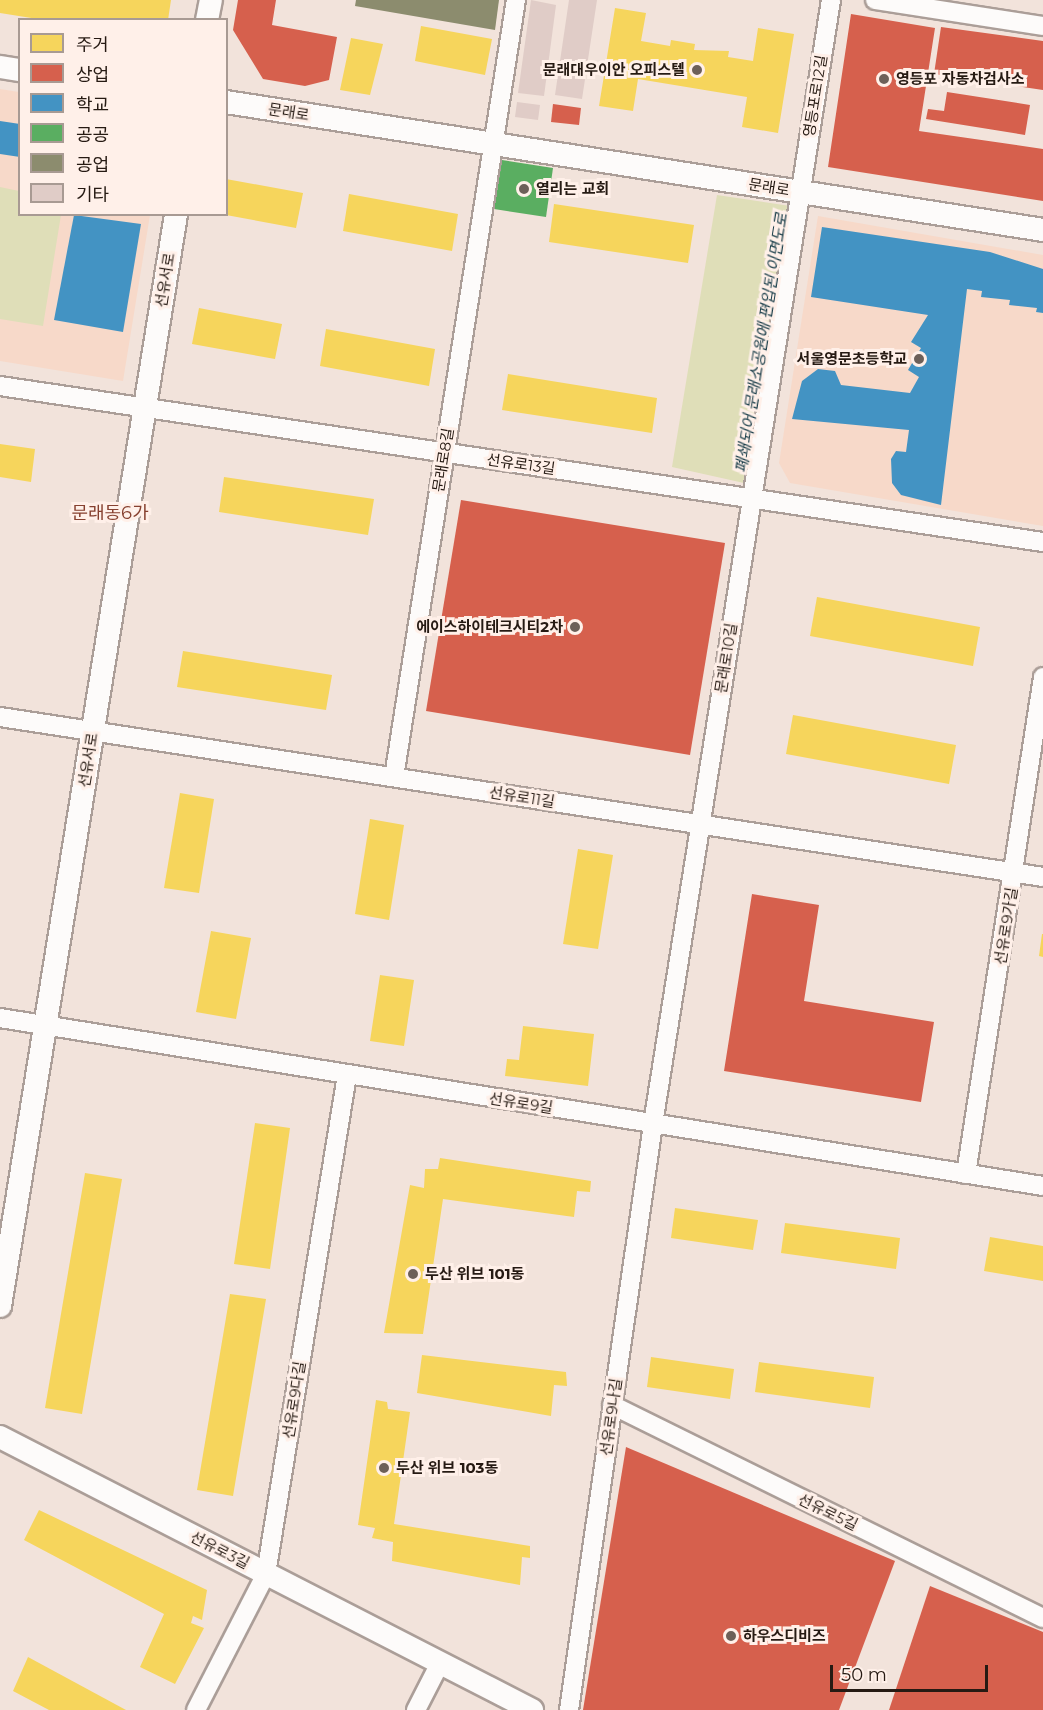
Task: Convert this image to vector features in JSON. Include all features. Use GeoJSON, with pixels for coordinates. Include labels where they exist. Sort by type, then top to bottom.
{"type":"FeatureCollection","features":[{"type":"Feature","properties":{"kind":"street"},"geometry":{"type":"LineString","coordinates":[[207,18],[211,0]]}},
{"type":"Feature","properties":{"kind":"street"},"geometry":{"type":"LineString","coordinates":[[495,143],[516,0]]}},
{"type":"Feature","properties":{"kind":"street","name":"영등포로12길"},"geometry":{"type":"LineString","coordinates":[[800,192],[831,0]]}},
{"type":"Feature","properties":{"kind":"street"},"geometry":{"type":"LineString","coordinates":[[875,0],[1043,26]]}},
{"type":"Feature","properties":{"kind":"street"},"geometry":{"type":"LineString","coordinates":[[0,67],[18,70]]}},
{"type":"Feature","properties":{"kind":"street","name":"문래로"},"geometry":{"type":"LineString","coordinates":[[228,102],[1043,230]]}},
{"type":"Feature","properties":{"kind":"street","name":"문래로8길"},"geometry":{"type":"LineString","coordinates":[[394,777],[495,143]]}},
{"type":"Feature","properties":{"kind":"street","name":"문래로10길"},"geometry":{"type":"LineString","coordinates":[[653,1124],[800,192]]}},
{"type":"Feature","properties":{"kind":"street","name":"선유서로"},"geometry":{"type":"LineString","coordinates":[[0,1306],[176,216]]}},
{"type":"Feature","properties":{"kind":"street","name":"선유로13길"},"geometry":{"type":"LineString","coordinates":[[0,386],[1043,542]]}},
{"type":"Feature","properties":{"kind":"street","name":"선유로9가길"},"geometry":{"type":"LineString","coordinates":[[966,1174],[1043,677]]}},
{"type":"Feature","properties":{"kind":"street","name":"선유로11길"},"geometry":{"type":"LineString","coordinates":[[0,717],[1043,878]]}},
{"type":"Feature","properties":{"kind":"street","name":"선유로9길"},"geometry":{"type":"LineString","coordinates":[[0,1018],[1043,1186]]}},
{"type":"Feature","properties":{"kind":"street","name":"선유로9다길"},"geometry":{"type":"LineString","coordinates":[[196,1710],[266,1574],[347,1075]]}},
{"type":"Feature","properties":{"kind":"street","name":"선유로9나길"},"geometry":{"type":"LineString","coordinates":[[569,1710],[653,1124]]}},
{"type":"Feature","properties":{"kind":"street","name":"선유로5길"},"geometry":{"type":"LineString","coordinates":[[612,1406],[1043,1618]]}},
{"type":"Feature","properties":{"kind":"street","name":"선유로3길"},"geometry":{"type":"LineString","coordinates":[[0,1437],[532,1710]]}},
{"type":"Feature","properties":{"kind":"street"},"geometry":{"type":"LineString","coordinates":[[416,1710],[440,1663]]}},
{"type":"Feature","properties":{"kind":"shaded area"},"geometry":{"type":"Polygon","coordinates":[[[0,89],[18,92],[18,216],[150,216],[123,381],[0,361],[0,89]]]}},
{"type":"Feature","properties":{"kind":"shaded area","name":"서울영문초등학교"},"geometry":{"type":"Polygon","coordinates":[[[818,216],[1043,255],[1043,526],[790,483],[779,463],[818,216]]]}},
{"type":"Feature","properties":{"kind":"green space"},"geometry":{"type":"Polygon","coordinates":[[[0,187],[18,191],[18,216],[61,216],[43,326],[0,319],[0,187]]]}},
{"type":"Feature","properties":{"kind":"green space"},"geometry":{"type":"Polygon","coordinates":[[[717,195],[790,206],[744,483],[672,467],[717,195]]]}},
{"type":"Feature","properties":{"kind":"building: 주거"},"geometry":{"type":"Polygon","coordinates":[[[0,0],[171,0],[168,18],[31,18],[0,13],[0,0]]]}},
{"type":"Feature","properties":{"kind":"building: 주거","name":"문래대우이안 오피스텔"},"geometry":{"type":"Polygon","coordinates":[[[615,8],[646,13],[641,41],[670,46],[671,40],[695,44],[694,50],[729,51],[728,57],[753,61],[758,28],[794,34],[778,133],[742,127],[747,97],[638,79],[633,111],[599,106],[615,8]]]}},
{"type":"Feature","properties":{"kind":"building: 주거"},"geometry":{"type":"Polygon","coordinates":[[[421,26],[492,39],[485,75],[415,61],[421,26]]]}},
{"type":"Feature","properties":{"kind":"building: 주거"},"geometry":{"type":"Polygon","coordinates":[[[351,38],[383,44],[370,95],[340,90],[351,38]]]}},
{"type":"Feature","properties":{"kind":"building: 주거"},"geometry":{"type":"Polygon","coordinates":[[[228,179],[303,193],[296,228],[228,215],[228,179]]]}},
{"type":"Feature","properties":{"kind":"building: 주거"},"geometry":{"type":"Polygon","coordinates":[[[349,194],[458,214],[452,251],[343,231],[349,194]]]}},
{"type":"Feature","properties":{"kind":"building: 주거"},"geometry":{"type":"Polygon","coordinates":[[[554,204],[694,225],[688,263],[549,242],[554,204]]]}},
{"type":"Feature","properties":{"kind":"building: 주거"},"geometry":{"type":"Polygon","coordinates":[[[199,308],[282,324],[275,359],[192,344],[199,308]]]}},
{"type":"Feature","properties":{"kind":"building: 주거"},"geometry":{"type":"Polygon","coordinates":[[[326,329],[435,349],[429,386],[320,366],[326,329]]]}},
{"type":"Feature","properties":{"kind":"building: 주거"},"geometry":{"type":"Polygon","coordinates":[[[508,374],[657,398],[652,433],[502,410],[508,374]]]}},
{"type":"Feature","properties":{"kind":"building: 주거"},"geometry":{"type":"Polygon","coordinates":[[[0,444],[35,449],[31,482],[0,477],[0,444]]]}},
{"type":"Feature","properties":{"kind":"building: 주거"},"geometry":{"type":"Polygon","coordinates":[[[224,477],[374,499],[368,535],[219,512],[224,477]]]}},
{"type":"Feature","properties":{"kind":"building: 주거"},"geometry":{"type":"Polygon","coordinates":[[[817,597],[980,627],[973,666],[810,636],[817,597]]]}},
{"type":"Feature","properties":{"kind":"building: 주거"},"geometry":{"type":"Polygon","coordinates":[[[183,651],[332,675],[326,710],[177,687],[183,651]]]}},
{"type":"Feature","properties":{"kind":"building: 주거"},"geometry":{"type":"Polygon","coordinates":[[[793,715],[956,745],[949,784],[786,754],[793,715]]]}},
{"type":"Feature","properties":{"kind":"building: 주거"},"geometry":{"type":"Polygon","coordinates":[[[180,793],[214,799],[199,893],[164,888],[180,793]]]}},
{"type":"Feature","properties":{"kind":"building: 주거"},"geometry":{"type":"Polygon","coordinates":[[[370,819],[404,825],[389,920],[355,914],[370,819]]]}},
{"type":"Feature","properties":{"kind":"building: 주거"},"geometry":{"type":"Polygon","coordinates":[[[578,849],[613,855],[598,949],[563,944],[578,849]]]}},
{"type":"Feature","properties":{"kind":"building: 주거"},"geometry":{"type":"Polygon","coordinates":[[[211,931],[251,938],[236,1019],[196,1012],[211,931]]]}},
{"type":"Feature","properties":{"kind":"building: 주거"},"geometry":{"type":"Polygon","coordinates":[[[1043,934],[1043,957],[1039,956],[1043,934]]]}},
{"type":"Feature","properties":{"kind":"building: 주거"},"geometry":{"type":"Polygon","coordinates":[[[380,975],[414,980],[404,1046],[370,1041],[380,975]]]}},
{"type":"Feature","properties":{"kind":"building: 주거"},"geometry":{"type":"Polygon","coordinates":[[[523,1026],[594,1034],[588,1086],[505,1076],[507,1059],[519,1060],[523,1026]]]}},
{"type":"Feature","properties":{"kind":"building: 주거"},"geometry":{"type":"Polygon","coordinates":[[[255,1123],[290,1128],[270,1269],[234,1264],[255,1123]]]}},
{"type":"Feature","properties":{"kind":"building: 주거","name":"두산 위브 101동"},"geometry":{"type":"Polygon","coordinates":[[[440,1158],[591,1181],[590,1192],[577,1191],[574,1217],[443,1199],[423,1334],[384,1333],[410,1185],[424,1188],[425,1169],[438,1169],[440,1158]]]}},
{"type":"Feature","properties":{"kind":"building: 주거"},"geometry":{"type":"Polygon","coordinates":[[[85,1173],[122,1179],[82,1414],[45,1408],[85,1173]]]}},
{"type":"Feature","properties":{"kind":"building: 주거"},"geometry":{"type":"Polygon","coordinates":[[[675,1208],[758,1220],[753,1250],[671,1238],[675,1208]]]}},
{"type":"Feature","properties":{"kind":"building: 주거"},"geometry":{"type":"Polygon","coordinates":[[[785,1223],[900,1238],[896,1269],[781,1253],[785,1223]]]}},
{"type":"Feature","properties":{"kind":"building: 주거"},"geometry":{"type":"Polygon","coordinates":[[[990,1237],[1043,1246],[1043,1281],[984,1271],[990,1237]]]}},
{"type":"Feature","properties":{"kind":"building: 주거"},"geometry":{"type":"Polygon","coordinates":[[[230,1294],[266,1299],[233,1496],[197,1490],[230,1294]]]}},
{"type":"Feature","properties":{"kind":"building: 주거"},"geometry":{"type":"Polygon","coordinates":[[[422,1355],[566,1372],[567,1386],[554,1385],[551,1416],[417,1393],[422,1355]]]}},
{"type":"Feature","properties":{"kind":"building: 주거"},"geometry":{"type":"Polygon","coordinates":[[[651,1357],[734,1369],[730,1399],[647,1387],[651,1357]]]}},
{"type":"Feature","properties":{"kind":"building: 주거"},"geometry":{"type":"Polygon","coordinates":[[[759,1362],[874,1377],[870,1408],[755,1392],[759,1362]]]}},
{"type":"Feature","properties":{"kind":"building: 주거","name":"두산 위브 103동"},"geometry":{"type":"Polygon","coordinates":[[[376,1400],[387,1402],[388,1409],[410,1412],[394,1524],[530,1546],[530,1558],[522,1557],[520,1585],[392,1561],[393,1542],[372,1538],[375,1528],[358,1525],[376,1400]]]}},
{"type":"Feature","properties":{"kind":"building: 주거"},"geometry":{"type":"Polygon","coordinates":[[[39,1510],[207,1590],[202,1620],[193,1616],[191,1623],[204,1628],[175,1684],[140,1667],[164,1614],[24,1540],[39,1510]]]}},
{"type":"Feature","properties":{"kind":"building: 주거"},"geometry":{"type":"Polygon","coordinates":[[[28,1657],[126,1710],[49,1710],[13,1691],[28,1657]]]}},
{"type":"Feature","properties":{"kind":"building: 상업"},"geometry":{"type":"Polygon","coordinates":[[[238,0],[276,0],[272,25],[337,37],[329,80],[305,86],[263,79],[233,30],[238,0]]]}},
{"type":"Feature","properties":{"kind":"building: 상업","name":"영등포 자동차검사소"},"geometry":{"type":"Polygon","coordinates":[[[851,14],[935,28],[919,131],[1043,149],[1043,201],[828,167],[851,14]]]}},
{"type":"Feature","properties":{"kind":"building: 상업"},"geometry":{"type":"Polygon","coordinates":[[[941,27],[1043,41],[1043,90],[934,74],[941,27]]]}},
{"type":"Feature","properties":{"kind":"building: 상업"},"geometry":{"type":"Polygon","coordinates":[[[947,92],[1030,105],[1025,135],[926,119],[928,109],[944,111],[947,92]]]}},
{"type":"Feature","properties":{"kind":"building: 상업"},"geometry":{"type":"Polygon","coordinates":[[[553,104],[581,108],[579,125],[551,122],[553,104]]]}},
{"type":"Feature","properties":{"kind":"building: 상업","name":"에이스하이테크시티2차"},"geometry":{"type":"Polygon","coordinates":[[[461,500],[725,543],[690,755],[426,711],[461,500]]]}},
{"type":"Feature","properties":{"kind":"building: 상업"},"geometry":{"type":"Polygon","coordinates":[[[752,894],[819,905],[804,1001],[934,1022],[921,1102],[724,1071],[752,894]]]}},
{"type":"Feature","properties":{"kind":"building: 상업","name":"하우스디비즈"},"geometry":{"type":"Polygon","coordinates":[[[626,1447],[895,1561],[839,1710],[583,1710],[626,1447]]]}},
{"type":"Feature","properties":{"kind":"building: 상업"},"geometry":{"type":"Polygon","coordinates":[[[930,1586],[1043,1632],[1043,1710],[889,1710],[930,1586]]]}},
{"type":"Feature","properties":{"kind":"building: 학교"},"geometry":{"type":"Polygon","coordinates":[[[0,121],[18,124],[18,157],[0,154],[0,121]]]}},
{"type":"Feature","properties":{"kind":"building: 학교"},"geometry":{"type":"Polygon","coordinates":[[[74,216],[141,224],[123,332],[54,320],[74,216]]]}},
{"type":"Feature","properties":{"kind":"building: 학교"},"geometry":{"type":"Polygon","coordinates":[[[822,227],[990,252],[1043,269],[1043,313],[1036,312],[1037,308],[1009,305],[1010,300],[981,297],[982,291],[967,289],[941,505],[901,495],[892,483],[891,459],[896,451],[906,452],[909,430],[792,419],[802,381],[818,369],[835,371],[841,385],[910,393],[919,377],[908,370],[921,348],[911,342],[928,315],[811,297],[822,227]]]}},
{"type":"Feature","properties":{"kind":"building: 공공","name":"열리는 교회"},"geometry":{"type":"Polygon","coordinates":[[[502,160],[553,168],[546,217],[494,209],[502,160]]]}},
{"type":"Feature","properties":{"kind":"building: 공업"},"geometry":{"type":"Polygon","coordinates":[[[356,0],[499,0],[495,30],[355,6],[356,0]]]}},
{"type":"Feature","properties":{"kind":"building: 기타"},"geometry":{"type":"Polygon","coordinates":[[[531,0],[556,5],[544,96],[518,93],[531,0]]]}},
{"type":"Feature","properties":{"kind":"building: 기타"},"geometry":{"type":"Polygon","coordinates":[[[569,0],[597,0],[582,99],[555,95],[569,0]]]}},
{"type":"Feature","properties":{"kind":"building: 기타"},"geometry":{"type":"Polygon","coordinates":[[[517,102],[540,105],[538,120],[515,117],[517,102]]]}},
{"type":"Feature","properties":{"kind":"place","name":"문래대우이안 오피스텔"},"geometry":{"type":"Point","coordinates":[697,70]}},
{"type":"Feature","properties":{"kind":"place","name":"영등포 자동차검사소"},"geometry":{"type":"Point","coordinates":[884,79]}},
{"type":"Feature","properties":{"kind":"place","name":"열리는 교회"},"geometry":{"type":"Point","coordinates":[524,189]}},
{"type":"Feature","properties":{"kind":"place","name":"서울영문초등학교"},"geometry":{"type":"Point","coordinates":[919,359]}},
{"type":"Feature","properties":{"kind":"place","name":"에이스하이테크시티2차"},"geometry":{"type":"Point","coordinates":[575,627]}},
{"type":"Feature","properties":{"kind":"place","name":"두산 위브 101동"},"geometry":{"type":"Point","coordinates":[413,1274]}},
{"type":"Feature","properties":{"kind":"place","name":"두산 위브 103동"},"geometry":{"type":"Point","coordinates":[384,1468]}},
{"type":"Feature","properties":{"kind":"place","name":"하우스디비즈"},"geometry":{"type":"Point","coordinates":[731,1636]}},
{"type":"Feature","properties":{"kind":"district","name":"문래동6가"},"geometry":{"type":"Point","coordinates":[110,513]}},
{"type":"Feature","properties":{"kind":"water label","name":"폐쇄되어 문래소공원에 편입된 이면도로"},"geometry":{"type":"Point","coordinates":[762,343]}}]}
